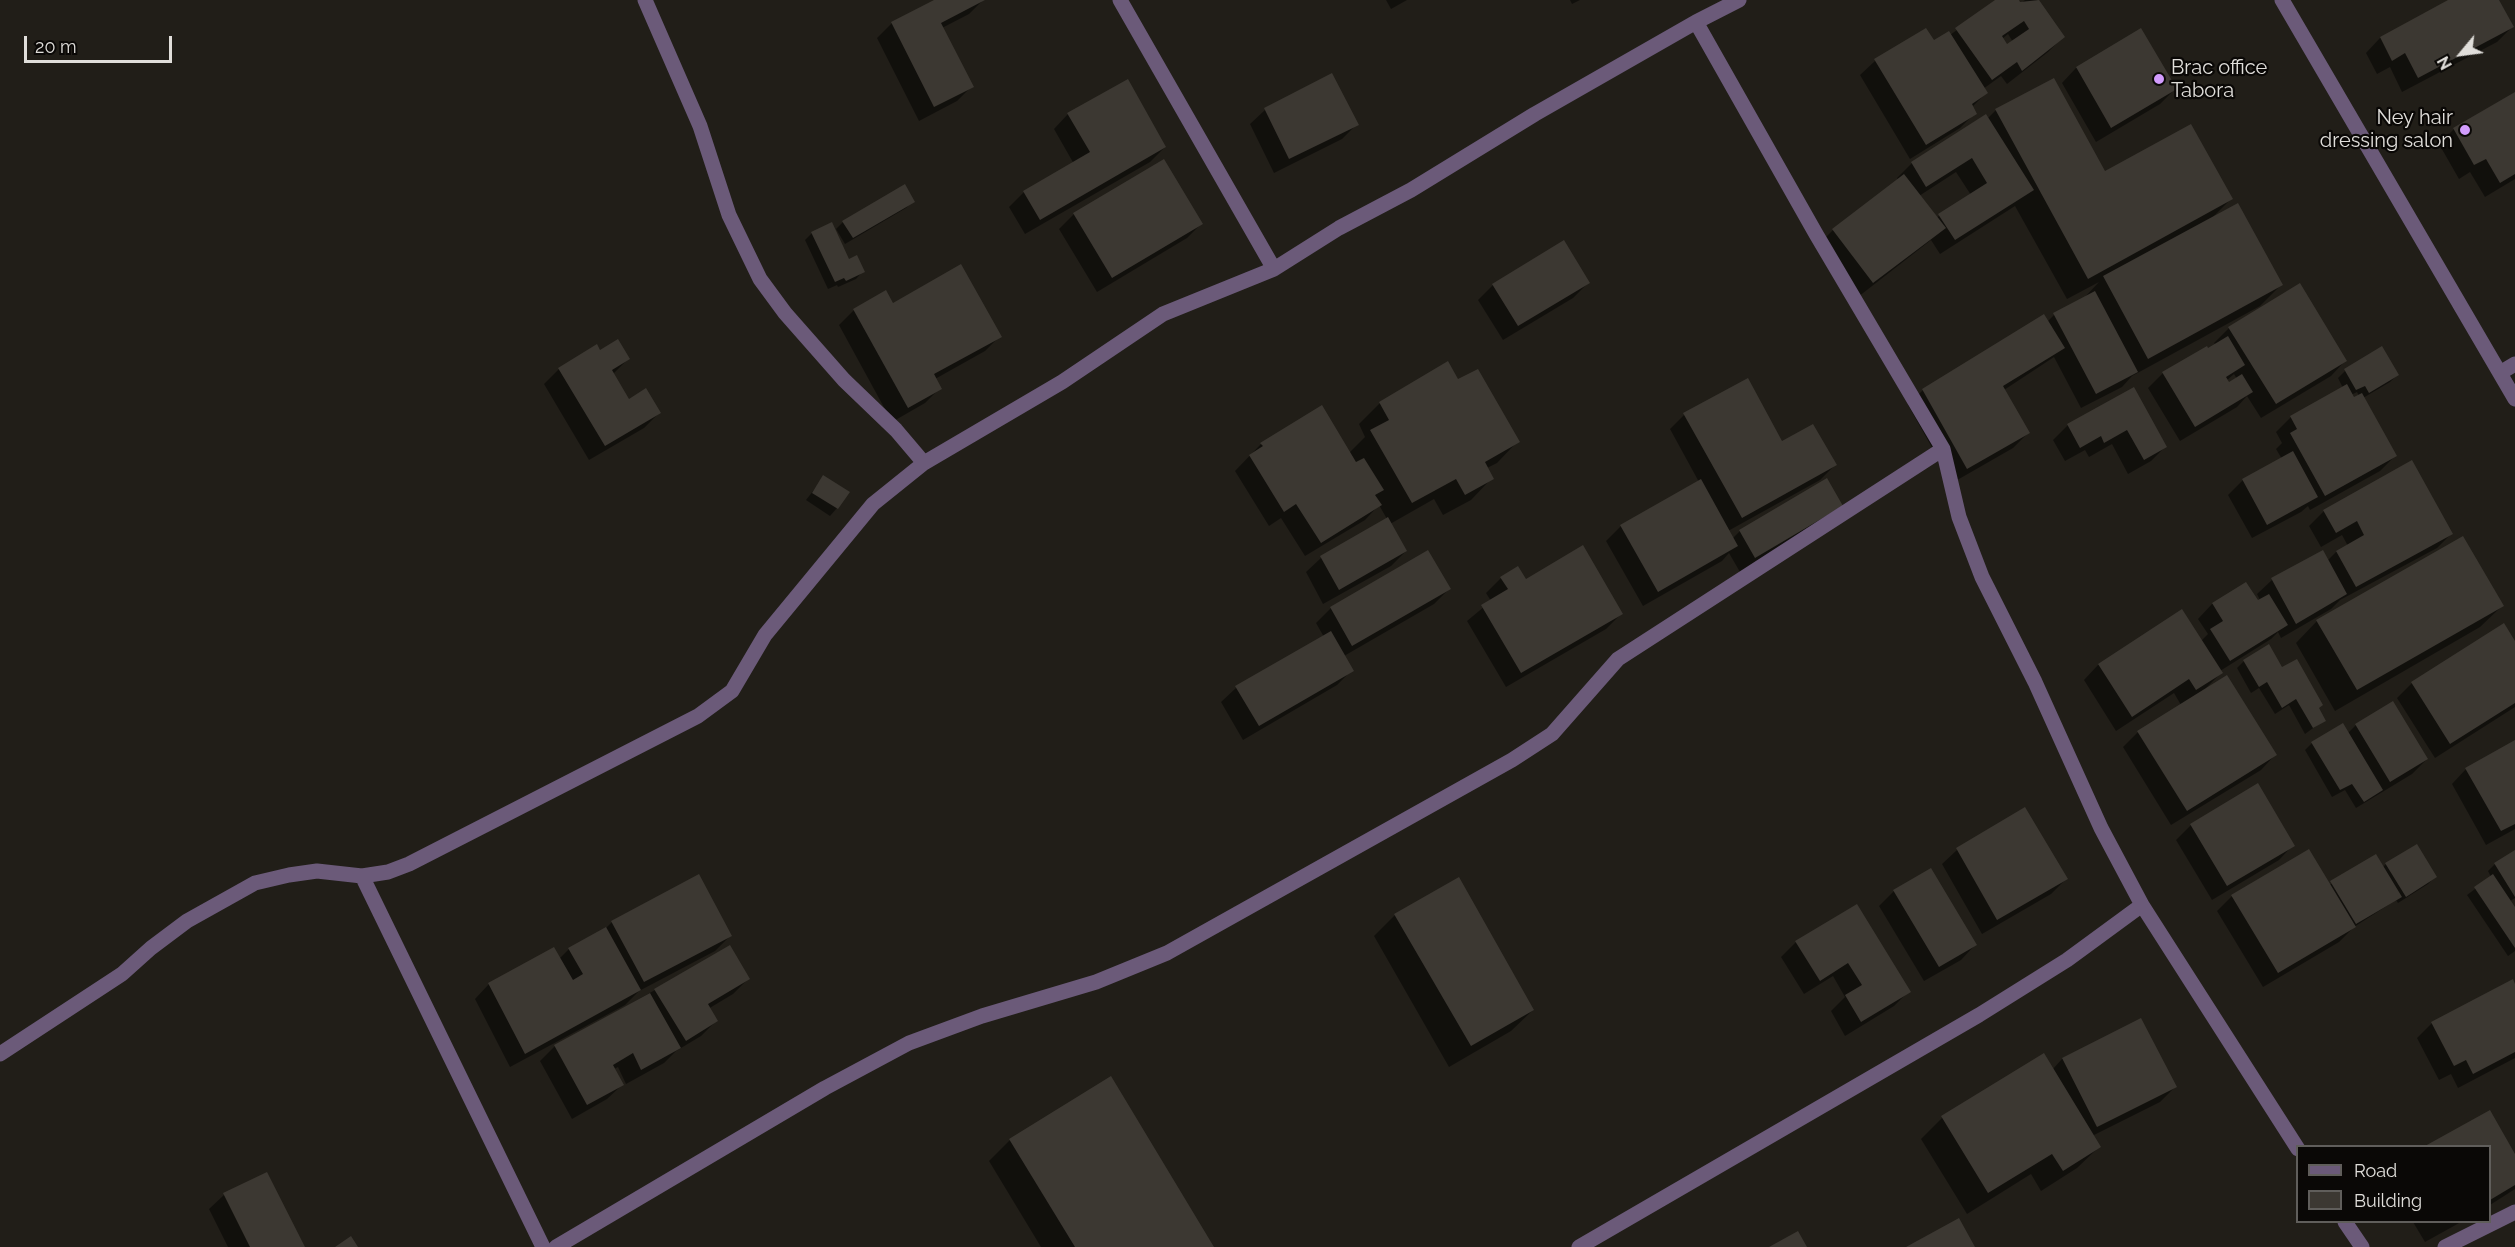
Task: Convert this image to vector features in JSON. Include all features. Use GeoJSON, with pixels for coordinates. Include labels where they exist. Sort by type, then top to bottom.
{"type":"FeatureCollection","features":[{"type":"Feature","properties":{"kind":"street"},"geometry":{"type":"LineString","coordinates":[[645,0],[700,126],[729,215],[760,279],[784,313],[844,380],[896,430],[924,463]]}},
{"type":"Feature","properties":{"kind":"street"},"geometry":{"type":"LineString","coordinates":[[1120,0],[1274,269]]}},
{"type":"Feature","properties":{"kind":"street"},"geometry":{"type":"LineString","coordinates":[[0,1054],[122,974],[151,948],[188,921],[255,883],[289,874],[317,871],[362,876],[388,872],[410,864],[698,716],[732,691],[765,635],[873,504],[924,463],[1062,382],[1163,314],[1274,269],[1339,228],[1411,190],[1534,114],[1739,0]]}},
{"type":"Feature","properties":{"kind":"street"},"geometry":{"type":"LineString","coordinates":[[2282,0],[2515,399]]}},
{"type":"Feature","properties":{"kind":"street"},"geometry":{"type":"LineString","coordinates":[[1696,22],[1816,234],[1943,449],[1959,517],[1982,577],[2035,682],[2101,828],[2142,905],[2296,1146]]}},
{"type":"Feature","properties":{"kind":"street"},"geometry":{"type":"LineString","coordinates":[[2500,373],[2515,364]]}},
{"type":"Feature","properties":{"kind":"street"},"geometry":{"type":"LineString","coordinates":[[556,1247],[825,1088],[909,1043],[982,1016],[1096,982],[1167,953],[1512,760],[1552,734],[1618,659],[1943,449]]}},
{"type":"Feature","properties":{"kind":"street"},"geometry":{"type":"LineString","coordinates":[[362,876],[543,1247]]}},
{"type":"Feature","properties":{"kind":"street"},"geometry":{"type":"LineString","coordinates":[[1579,1247],[1979,1015],[2067,960],[2142,905]]}},
{"type":"Feature","properties":{"kind":"street"},"geometry":{"type":"LineString","coordinates":[[2445,1247],[2515,1212]]}},
{"type":"Feature","properties":{"kind":"street"},"geometry":{"type":"LineString","coordinates":[[2346,1223],[2362,1247]]}},
{"type":"Feature","properties":{"kind":"building"},"geometry":{"type":"Polygon","coordinates":[[[934,0],[985,0],[941,23],[974,87],[934,107],[891,22],[934,0]]]}},
{"type":"Feature","properties":{"kind":"building"},"geometry":{"type":"Polygon","coordinates":[[[1995,0],[2019,0],[2020,2],[2039,0],[2065,37],[2022,71],[2017,62],[1992,80],[1955,28],[1995,0]],[[2024,21],[2002,36],[2007,44],[2029,29],[2024,21]]]}},
{"type":"Feature","properties":{"kind":"building"},"geometry":{"type":"Polygon","coordinates":[[[2448,0],[2499,0],[2514,27],[2418,78],[2405,53],[2392,61],[2380,37],[2448,0]]]}},
{"type":"Feature","properties":{"kind":"building"},"geometry":{"type":"Polygon","coordinates":[[[1926,28],[1934,40],[1949,31],[1988,93],[1972,104],[1977,114],[1926,145],[1874,59],[1926,28]]]}},
{"type":"Feature","properties":{"kind":"building"},"geometry":{"type":"Polygon","coordinates":[[[2141,28],[2177,89],[2111,128],[2076,67],[2141,28]]]}},
{"type":"Feature","properties":{"kind":"building"},"geometry":{"type":"Polygon","coordinates":[[[1332,73],[1359,125],[1289,159],[1264,108],[1332,73]]]}},
{"type":"Feature","properties":{"kind":"building"},"geometry":{"type":"Polygon","coordinates":[[[2054,78],[2105,171],[2191,124],[2233,199],[2088,279],[1995,109],[2054,78]]]}},
{"type":"Feature","properties":{"kind":"building"},"geometry":{"type":"Polygon","coordinates":[[[1128,79],[1166,147],[1040,220],[1023,191],[1090,152],[1067,113],[1128,79]]]}},
{"type":"Feature","properties":{"kind":"building"},"geometry":{"type":"Polygon","coordinates":[[[2515,92],[2515,174],[2500,183],[2486,159],[2474,165],[2453,128],[2515,92]]]}},
{"type":"Feature","properties":{"kind":"building"},"geometry":{"type":"Polygon","coordinates":[[[1986,114],[2034,190],[1955,240],[1938,214],[1987,183],[1972,158],[1926,187],[1911,162],[1986,114]]]}},
{"type":"Feature","properties":{"kind":"building"},"geometry":{"type":"Polygon","coordinates":[[[1164,159],[1203,224],[1112,278],[1073,213],[1164,159]]]}},
{"type":"Feature","properties":{"kind":"building"},"geometry":{"type":"Polygon","coordinates":[[[1904,174],[1946,228],[1873,283],[1832,229],[1904,174]]]}},
{"type":"Feature","properties":{"kind":"building"},"geometry":{"type":"Polygon","coordinates":[[[905,184],[915,202],[853,238],[842,221],[905,184]]]}},
{"type":"Feature","properties":{"kind":"building"},"geometry":{"type":"Polygon","coordinates":[[[2238,203],[2283,285],[2148,359],[2103,276],[2238,203]]]}},
{"type":"Feature","properties":{"kind":"building"},"geometry":{"type":"Polygon","coordinates":[[[832,222],[849,259],[857,255],[865,272],[846,281],[844,278],[835,282],[811,232],[832,222]]]}},
{"type":"Feature","properties":{"kind":"building"},"geometry":{"type":"Polygon","coordinates":[[[1564,240],[1590,283],[1518,326],[1492,284],[1564,240]]]}},
{"type":"Feature","properties":{"kind":"building"},"geometry":{"type":"Polygon","coordinates":[[[961,264],[1002,337],[934,374],[942,389],[908,408],[853,309],[886,290],[893,303],[961,264]]]}},
{"type":"Feature","properties":{"kind":"building"},"geometry":{"type":"Polygon","coordinates":[[[2300,283],[2347,361],[2276,404],[2228,327],[2300,283]]]}},
{"type":"Feature","properties":{"kind":"building"},"geometry":{"type":"Polygon","coordinates":[[[2095,291],[2138,372],[2096,394],[2053,313],[2095,291]]]}},
{"type":"Feature","properties":{"kind":"building"},"geometry":{"type":"Polygon","coordinates":[[[2044,314],[2065,348],[2003,386],[2030,433],[1967,469],[1922,389],[2044,314]]]}},
{"type":"Feature","properties":{"kind":"building"},"geometry":{"type":"Polygon","coordinates":[[[2228,336],[2245,365],[2226,377],[2229,382],[2242,374],[2253,392],[2195,427],[2162,372],[2228,336]]]}},
{"type":"Feature","properties":{"kind":"building"},"geometry":{"type":"Polygon","coordinates":[[[618,339],[630,359],[612,370],[629,399],[646,388],[661,413],[605,446],[558,368],[597,344],[600,350],[618,339]]]}},
{"type":"Feature","properties":{"kind":"building"},"geometry":{"type":"Polygon","coordinates":[[[2382,346],[2399,375],[2369,393],[2365,386],[2356,390],[2344,369],[2382,346]]]}},
{"type":"Feature","properties":{"kind":"building"},"geometry":{"type":"Polygon","coordinates":[[[1448,361],[1458,379],[1478,369],[1520,442],[1485,462],[1494,479],[1465,495],[1456,479],[1412,503],[1370,430],[1389,420],[1379,402],[1448,361]]]}},
{"type":"Feature","properties":{"kind":"building"},"geometry":{"type":"Polygon","coordinates":[[[1748,378],[1782,441],[1813,424],[1837,465],[1742,518],[1683,413],[1748,378]]]}},
{"type":"Feature","properties":{"kind":"building"},"geometry":{"type":"Polygon","coordinates":[[[2347,384],[2354,397],[2362,393],[2397,456],[2325,496],[2290,433],[2297,429],[2290,416],[2347,384]]]}},
{"type":"Feature","properties":{"kind":"building"},"geometry":{"type":"Polygon","coordinates":[[[2134,387],[2167,447],[2144,460],[2127,430],[2104,443],[2101,436],[2080,448],[2067,424],[2134,387]]]}},
{"type":"Feature","properties":{"kind":"building"},"geometry":{"type":"Polygon","coordinates":[[[1322,405],[1356,462],[1364,458],[1384,490],[1375,495],[1382,505],[1321,543],[1296,504],[1284,512],[1249,455],[1263,446],[1260,443],[1322,405]]]}},
{"type":"Feature","properties":{"kind":"building"},"geometry":{"type":"Polygon","coordinates":[[[2293,451],[2318,497],[2267,525],[2242,479],[2293,451]]]}},
{"type":"Feature","properties":{"kind":"building"},"geometry":{"type":"Polygon","coordinates":[[[2412,460],[2453,534],[2356,587],[2336,551],[2364,535],[2357,521],[2336,533],[2323,510],[2412,460]]]}},
{"type":"Feature","properties":{"kind":"building"},"geometry":{"type":"Polygon","coordinates":[[[823,475],[850,492],[838,509],[812,493],[823,475]]]}},
{"type":"Feature","properties":{"kind":"building"},"geometry":{"type":"Polygon","coordinates":[[[1827,478],[1843,506],[1755,558],[1739,530],[1827,478]]]}},
{"type":"Feature","properties":{"kind":"building"},"geometry":{"type":"Polygon","coordinates":[[[1701,479],[1738,546],[1658,592],[1620,525],[1701,479]]]}},
{"type":"Feature","properties":{"kind":"building"},"geometry":{"type":"Polygon","coordinates":[[[1388,517],[1407,551],[1339,590],[1320,556],[1388,517]]]}},
{"type":"Feature","properties":{"kind":"building"},"geometry":{"type":"Polygon","coordinates":[[[2463,536],[2504,606],[2357,690],[2316,620],[2463,536]]]}},
{"type":"Feature","properties":{"kind":"building"},"geometry":{"type":"Polygon","coordinates":[[[1583,545],[1623,614],[1521,673],[1481,605],[1508,589],[1500,577],[1518,566],[1526,579],[1583,545]]]}},
{"type":"Feature","properties":{"kind":"building"},"geometry":{"type":"Polygon","coordinates":[[[1428,550],[1451,589],[1352,646],[1330,607],[1428,550]]]}},
{"type":"Feature","properties":{"kind":"building"},"geometry":{"type":"Polygon","coordinates":[[[2323,550],[2347,594],[2296,624],[2271,578],[2323,550]]]}},
{"type":"Feature","properties":{"kind":"building"},"geometry":{"type":"Polygon","coordinates":[[[2246,582],[2258,600],[2269,594],[2288,625],[2230,661],[2210,629],[2223,621],[2212,603],[2246,582]]]}},
{"type":"Feature","properties":{"kind":"building"},"geometry":{"type":"Polygon","coordinates":[[[2182,609],[2223,673],[2196,690],[2189,679],[2132,717],[2098,664],[2182,609]]]}},
{"type":"Feature","properties":{"kind":"building"},"geometry":{"type":"Polygon","coordinates":[[[2504,623],[2515,641],[2515,703],[2450,744],[2411,682],[2504,623]]]}},
{"type":"Feature","properties":{"kind":"building"},"geometry":{"type":"Polygon","coordinates":[[[1331,631],[1354,671],[1259,726],[1235,686],[1331,631]]]}},
{"type":"Feature","properties":{"kind":"building"},"geometry":{"type":"Polygon","coordinates":[[[2269,644],[2282,667],[2297,659],[2323,705],[2319,708],[2326,721],[2313,728],[2296,699],[2282,708],[2267,682],[2259,687],[2243,660],[2269,644]]]}},
{"type":"Feature","properties":{"kind":"building"},"geometry":{"type":"Polygon","coordinates":[[[2227,675],[2277,755],[2187,811],[2137,731],[2227,675]]]}},
{"type":"Feature","properties":{"kind":"building"},"geometry":{"type":"Polygon","coordinates":[[[2393,701],[2428,759],[2390,782],[2355,724],[2393,701]]]}},
{"type":"Feature","properties":{"kind":"building"},"geometry":{"type":"Polygon","coordinates":[[[2343,723],[2383,790],[2364,802],[2352,784],[2340,790],[2311,742],[2343,723]]]}},
{"type":"Feature","properties":{"kind":"building"},"geometry":{"type":"Polygon","coordinates":[[[2515,740],[2515,824],[2501,831],[2465,768],[2515,740]]]}},
{"type":"Feature","properties":{"kind":"building"},"geometry":{"type":"Polygon","coordinates":[[[2258,783],[2295,846],[2227,886],[2190,824],[2258,783]]]}},
{"type":"Feature","properties":{"kind":"building"},"geometry":{"type":"Polygon","coordinates":[[[2025,807],[2068,879],[1997,920],[1956,848],[2025,807]]]}},
{"type":"Feature","properties":{"kind":"building"},"geometry":{"type":"Polygon","coordinates":[[[2417,844],[2437,877],[2406,897],[2385,863],[2417,844]]]}},
{"type":"Feature","properties":{"kind":"building"},"geometry":{"type":"Polygon","coordinates":[[[2309,849],[2356,927],[2278,973],[2231,895],[2309,849]]]}},
{"type":"Feature","properties":{"kind":"building"},"geometry":{"type":"Polygon","coordinates":[[[2515,850],[2515,897],[2494,863],[2515,850]]]}},
{"type":"Feature","properties":{"kind":"building"},"geometry":{"type":"Polygon","coordinates":[[[2376,854],[2402,897],[2356,924],[2330,881],[2376,854]]]}},
{"type":"Feature","properties":{"kind":"building"},"geometry":{"type":"Polygon","coordinates":[[[1931,868],[1977,945],[1939,967],[1893,890],[1931,868]]]}},
{"type":"Feature","properties":{"kind":"building"},"geometry":{"type":"Polygon","coordinates":[[[699,874],[732,936],[644,982],[611,921],[699,874]]]}},
{"type":"Feature","properties":{"kind":"building"},"geometry":{"type":"Polygon","coordinates":[[[2493,874],[2515,907],[2515,948],[2474,887],[2493,874]]]}},
{"type":"Feature","properties":{"kind":"building"},"geometry":{"type":"Polygon","coordinates":[[[1459,877],[1534,1010],[1471,1046],[1394,914],[1459,877]]]}},
{"type":"Feature","properties":{"kind":"building"},"geometry":{"type":"Polygon","coordinates":[[[1857,904],[1911,992],[1861,1022],[1845,995],[1862,985],[1848,963],[1820,981],[1795,941],[1857,904]]]}},
{"type":"Feature","properties":{"kind":"building"},"geometry":{"type":"Polygon","coordinates":[[[606,927],[641,990],[525,1054],[488,983],[554,947],[573,980],[583,974],[568,948],[606,927]]]}},
{"type":"Feature","properties":{"kind":"building"},"geometry":{"type":"Polygon","coordinates":[[[730,945],[750,979],[708,1004],[718,1021],[686,1041],[654,989],[730,945]]]}},
{"type":"Feature","properties":{"kind":"building"},"geometry":{"type":"Polygon","coordinates":[[[2513,979],[2515,984],[2515,1052],[2473,1074],[2466,1060],[2454,1066],[2431,1022],[2513,979]]]}},
{"type":"Feature","properties":{"kind":"building"},"geometry":{"type":"Polygon","coordinates":[[[650,993],[681,1048],[641,1070],[633,1053],[613,1065],[624,1085],[587,1105],[554,1045],[650,993]]]}},
{"type":"Feature","properties":{"kind":"building"},"geometry":{"type":"Polygon","coordinates":[[[2141,1018],[2177,1087],[2097,1127],[2062,1058],[2141,1018]]]}},
{"type":"Feature","properties":{"kind":"building"},"geometry":{"type":"Polygon","coordinates":[[[2044,1053],[2101,1147],[2063,1171],[2052,1154],[1988,1193],[1941,1116],[2044,1053]]]}},
{"type":"Feature","properties":{"kind":"building"},"geometry":{"type":"Polygon","coordinates":[[[1111,1076],[1214,1247],[1075,1247],[1009,1139],[1111,1076]]]}},
{"type":"Feature","properties":{"kind":"building"},"geometry":{"type":"Polygon","coordinates":[[[2490,1110],[2515,1154],[2515,1185],[2491,1199],[2491,1145],[2427,1145],[2490,1110]]]}},
{"type":"Feature","properties":{"kind":"building"},"geometry":{"type":"Polygon","coordinates":[[[267,1172],[305,1247],[250,1247],[223,1193],[267,1172]]]}},
{"type":"Feature","properties":{"kind":"building"},"geometry":{"type":"Polygon","coordinates":[[[1959,1218],[1975,1247],[1906,1247],[1959,1218]]]}},
{"type":"Feature","properties":{"kind":"building"},"geometry":{"type":"Polygon","coordinates":[[[1798,1231],[1807,1247],[1769,1247],[1798,1231]]]}},
{"type":"Feature","properties":{"kind":"building"},"geometry":{"type":"Polygon","coordinates":[[[351,1236],[358,1247],[335,1247],[351,1236]]]}},
{"type":"Feature","properties":{"kind":"place","name":"Brac office Tabora"},"geometry":{"type":"Point","coordinates":[2159,79]}},
{"type":"Feature","properties":{"kind":"place","name":"Ney hair dressing salon"},"geometry":{"type":"Point","coordinates":[2465,130]}}]}
